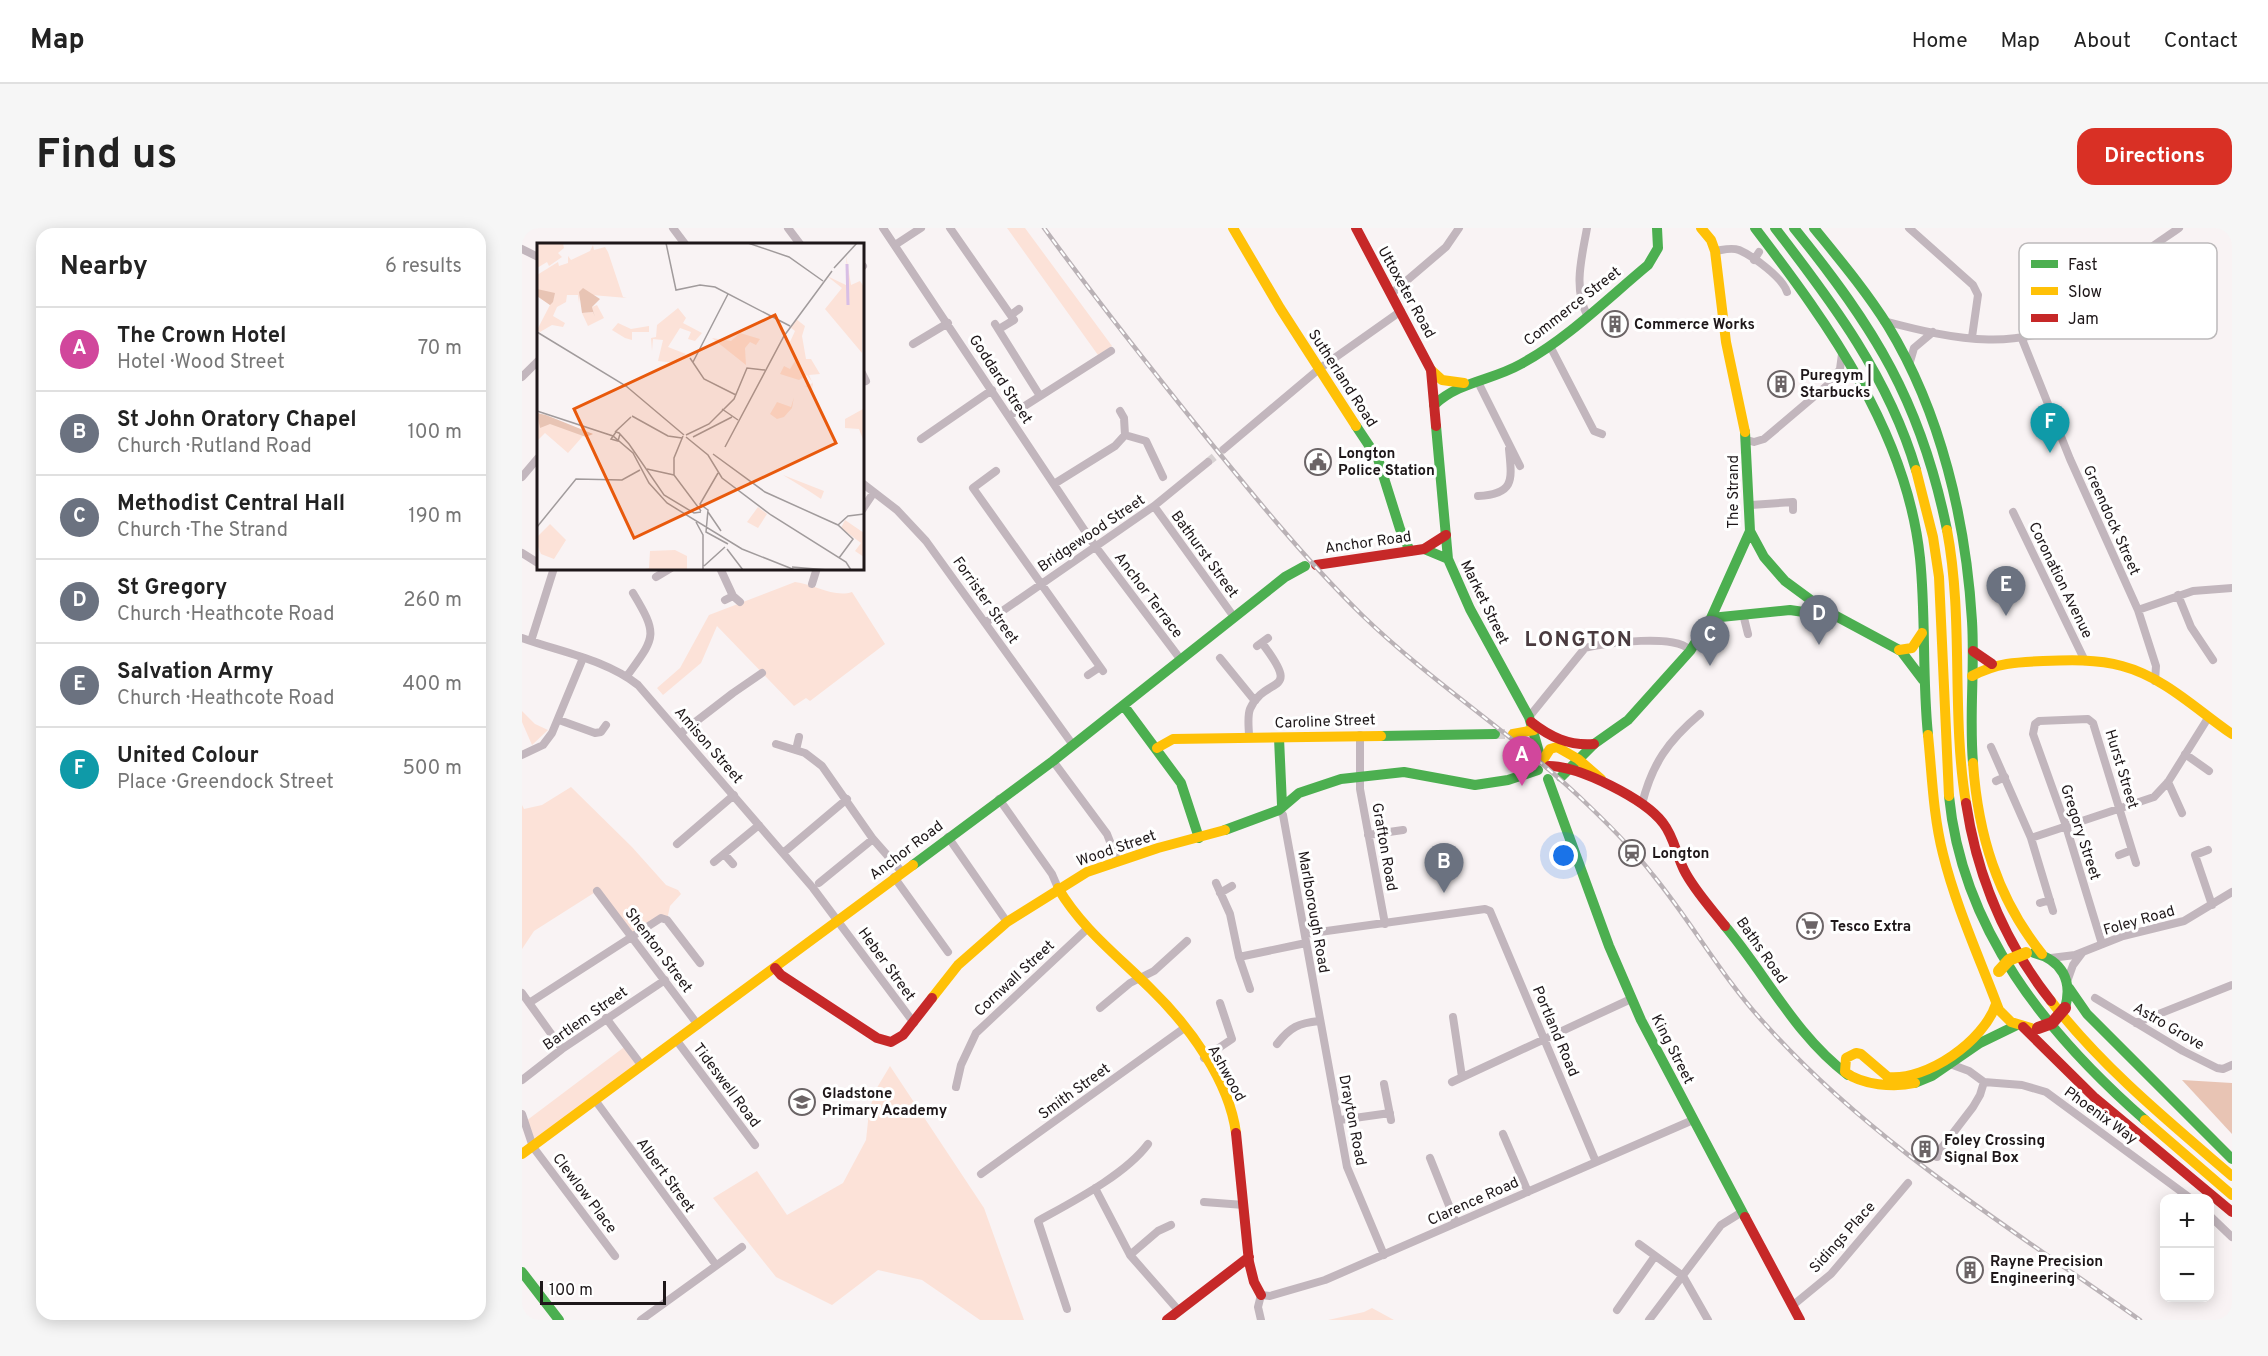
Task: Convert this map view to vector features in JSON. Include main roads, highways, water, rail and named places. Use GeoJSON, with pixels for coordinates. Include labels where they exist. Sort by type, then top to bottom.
{"type":"FeatureCollection","features":[{"type":"Feature","properties":{"kind":"main road","name":"Sutherland Road"},"geometry":{"type":"LineString","coordinates":[[1233,228],[1377,459],[1389,484],[1400,530],[1410,551]]}},
{"type":"Feature","properties":{"kind":"main road","name":"Uttoxeter Road"},"geometry":{"type":"LineString","coordinates":[[1356,228],[1431,370]]}},
{"type":"Feature","properties":{"kind":"main road","name":"Commerce Street"},"geometry":{"type":"LineString","coordinates":[[1434,405],[1449,391],[1518,366],[1550,346],[1648,265],[1658,249],[1660,238],[1656,228]]}},
{"type":"Feature","properties":{"kind":"main road","name":"The Strand"},"geometry":{"type":"LineString","coordinates":[[1562,778],[1594,744],[1628,720],[1690,651],[1711,618],[1750,531],[1747,440],[1726,342],[1715,251],[1711,240],[1701,228]]}},
{"type":"Feature","properties":{"kind":"main road"},"geometry":{"type":"LineString","coordinates":[[1755,228],[1810,300],[1842,351],[1884,429],[1907,495],[1920,557],[1923,680],[1930,777],[1943,854],[2003,1015],[2020,1026],[2094,1097],[2232,1212]]}},
{"type":"Feature","properties":{"kind":"main road"},"geometry":{"type":"LineString","coordinates":[[1775,228],[1854,336],[1894,408],[1912,456],[1934,540],[1940,586],[1943,741],[1947,796],[1952,828],[1970,891],[1980,915],[2019,987],[2063,1044],[2094,1076],[2232,1195]]}},
{"type":"Feature","properties":{"kind":"main road"},"geometry":{"type":"LineString","coordinates":[[1794,228],[1868,327],[1887,357],[1924,440],[1931,462],[1953,567],[1960,776],[1966,817],[1977,861],[1996,910],[2035,980],[2075,1035],[2142,1100],[2232,1176]]}},
{"type":"Feature","properties":{"kind":"main road"},"geometry":{"type":"LineString","coordinates":[[1814,228],[1884,321],[1909,368],[1952,492],[1969,591],[1973,651],[1971,759],[1975,794],[1996,878],[2012,914],[2046,956],[2064,970],[2087,1014],[2232,1159]]}},
{"type":"Feature","properties":{"kind":"main road","name":"Commerce Street"},"geometry":{"type":"LineString","coordinates":[[1431,370],[1442,380],[1454,383],[1476,382]]}},
{"type":"Feature","properties":{"kind":"main road","name":"Market Street"},"geometry":{"type":"LineString","coordinates":[[1431,370],[1448,559],[1470,609],[1531,723],[1543,763]]}},
{"type":"Feature","properties":{"kind":"main road"},"geometry":{"type":"LineString","coordinates":[[1750,531],[1757,547],[1775,570],[1803,594],[1837,617],[1899,650],[1913,663],[1923,680]]}},
{"type":"Feature","properties":{"kind":"main road","name":"Anchor Road"},"geometry":{"type":"LineString","coordinates":[[527,1150],[1053,761],[1285,577],[1310,566],[1424,549],[1440,542],[1446,535]]}},
{"type":"Feature","properties":{"kind":"main road","name":"Anchor Road"},"geometry":{"type":"LineString","coordinates":[[1424,549],[1448,559]]}},
{"type":"Feature","properties":{"kind":"main road"},"geometry":{"type":"LineString","coordinates":[[1790,610],[1803,594]]}},
{"type":"Feature","properties":{"kind":"main road"},"geometry":{"type":"LineString","coordinates":[[1711,618],[1790,610],[1837,617]]}},
{"type":"Feature","properties":{"kind":"main road"},"geometry":{"type":"LineString","coordinates":[[1899,650],[1912,648],[1922,633]]}},
{"type":"Feature","properties":{"kind":"main road"},"geometry":{"type":"LineString","coordinates":[[1973,651],[1992,664]]}},
{"type":"Feature","properties":{"kind":"main road"},"geometry":{"type":"LineString","coordinates":[[1972,676],[1992,664],[2085,661],[2124,667],[2154,681],[2232,734]]}},
{"type":"Feature","properties":{"kind":"main road"},"geometry":{"type":"LineString","coordinates":[[1124,706],[1181,783],[1199,838]]}},
{"type":"Feature","properties":{"kind":"main road"},"geometry":{"type":"LineString","coordinates":[[1513,734],[1531,723],[1575,746],[1594,744]]}},
{"type":"Feature","properties":{"kind":"main road","name":"Caroline Street"},"geometry":{"type":"LineString","coordinates":[[1157,748],[1173,739],[1496,734]]}},
{"type":"Feature","properties":{"kind":"main road"},"geometry":{"type":"LineString","coordinates":[[1279,738],[1280,807]]}},
{"type":"Feature","properties":{"kind":"main road"},"geometry":{"type":"LineString","coordinates":[[1543,763],[1562,778]]}},
{"type":"Feature","properties":{"kind":"main road","name":"Wood Street"},"geometry":{"type":"LineString","coordinates":[[775,968],[781,975],[886,1042],[903,1035],[958,965],[1007,922],[1058,888],[1087,872],[1199,838],[1280,807],[1299,793],[1322,784],[1362,775],[1404,772],[1475,784],[1508,780],[1543,763]]}},
{"type":"Feature","properties":{"kind":"main road","name":"Baths Road"},"geometry":{"type":"LineString","coordinates":[[1562,778],[1611,787],[1642,804],[1662,821],[1694,886],[1736,938],[1788,1015],[1832,1064],[1854,1079],[1862,1078],[1885,1084],[1906,1085],[1932,1076],[1968,1051],[2020,1026]]}},
{"type":"Feature","properties":{"kind":"main road","name":"King Street"},"geometry":{"type":"LineString","coordinates":[[1562,778],[1585,882],[1631,999],[1800,1320]]}},
{"type":"Feature","properties":{"kind":"main road","name":"Ashwood"},"geometry":{"type":"LineString","coordinates":[[1058,888],[1067,906],[1087,929],[1140,978],[1183,1029],[1204,1058],[1231,1106],[1237,1128],[1249,1257],[1255,1289],[1261,1294]]}},
{"type":"Feature","properties":{"kind":"main road"},"geometry":{"type":"LineString","coordinates":[[1822,1052],[1849,1056],[1860,1053],[1888,1077],[1902,1079],[1920,1074],[1985,1027],[1995,998],[1999,971],[2009,960],[2026,953],[2046,956]]}},
{"type":"Feature","properties":{"kind":"main road"},"geometry":{"type":"LineString","coordinates":[[2020,1026],[2038,1028],[2052,1023],[2065,1008],[2069,983]]}},
{"type":"Feature","properties":{"kind":"main road"},"geometry":{"type":"LineString","coordinates":[[1848,1075],[1844,1065],[1849,1056]]}},
{"type":"Feature","properties":{"kind":"main road"},"geometry":{"type":"LineString","coordinates":[[1862,1078],[1869,1071],[1869,1061]]}},
{"type":"Feature","properties":{"kind":"main road"},"geometry":{"type":"LineString","coordinates":[[1167,1320],[1249,1257]]}},
{"type":"Feature","properties":{"kind":"main road"},"geometry":{"type":"LineString","coordinates":[[524,1278],[559,1320]]}},
{"type":"Feature","properties":{"kind":"tunnel"},"geometry":{"type":"LineString","coordinates":[[1208,462],[1224,449]]}},
{"type":"Feature","properties":{"kind":"tunnel"},"geometry":{"type":"LineString","coordinates":[[1495,734],[1513,734]]}},
{"type":"Feature","properties":{"kind":"railway"},"geometry":{"type":"LineString","coordinates":[[1044,228],[1182,407],[1299,549],[1389,640],[1534,757],[1614,831],[1668,894],[1750,1007],[1807,1068],[1851,1108],[1945,1183],[2140,1320]]}},
{"type":"Feature","properties":{"kind":"place","name":"Commerce Works"},"geometry":{"type":"Point","coordinates":[1615,324]}},
{"type":"Feature","properties":{"kind":"place","name":"Puregym | Starbucks"},"geometry":{"type":"Point","coordinates":[1781,384]}},
{"type":"Feature","properties":{"kind":"place","name":"United Colour"},"geometry":{"type":"Point","coordinates":[2050,453]}},
{"type":"Feature","properties":{"kind":"place","name":"Longton Police Station"},"geometry":{"type":"Point","coordinates":[1318,462]}},
{"type":"Feature","properties":{"kind":"place","name":"Salvation Army"},"geometry":{"type":"Point","coordinates":[2006,616]}},
{"type":"Feature","properties":{"kind":"place","name":"St Gregory"},"geometry":{"type":"Point","coordinates":[1819,645]}},
{"type":"Feature","properties":{"kind":"place","name":"Methodist Central Hall"},"geometry":{"type":"Point","coordinates":[1710,666]}},
{"type":"Feature","properties":{"kind":"place","name":"The Crown Hotel"},"geometry":{"type":"Point","coordinates":[1522,786]}},
{"type":"Feature","properties":{"kind":"place","name":"Longton"},"geometry":{"type":"Point","coordinates":[1632,853]}},
{"type":"Feature","properties":{"kind":"place","name":"St John Oratory Chapel"},"geometry":{"type":"Point","coordinates":[1444,893]}},
{"type":"Feature","properties":{"kind":"place","name":"Tesco Extra"},"geometry":{"type":"Point","coordinates":[1810,926]}},
{"type":"Feature","properties":{"kind":"place","name":"Gladstone Primary Academy"},"geometry":{"type":"Point","coordinates":[802,1102]}},
{"type":"Feature","properties":{"kind":"place","name":"Foley Crossing Signal Box"},"geometry":{"type":"Point","coordinates":[1925,1149]}},
{"type":"Feature","properties":{"kind":"place","name":"Rayne Precision Engineering"},"geometry":{"type":"Point","coordinates":[1970,1270]}},
{"type":"Feature","properties":{"kind":"district","name":"LONGTON"},"geometry":{"type":"Point","coordinates":[1579,639]}}]}
